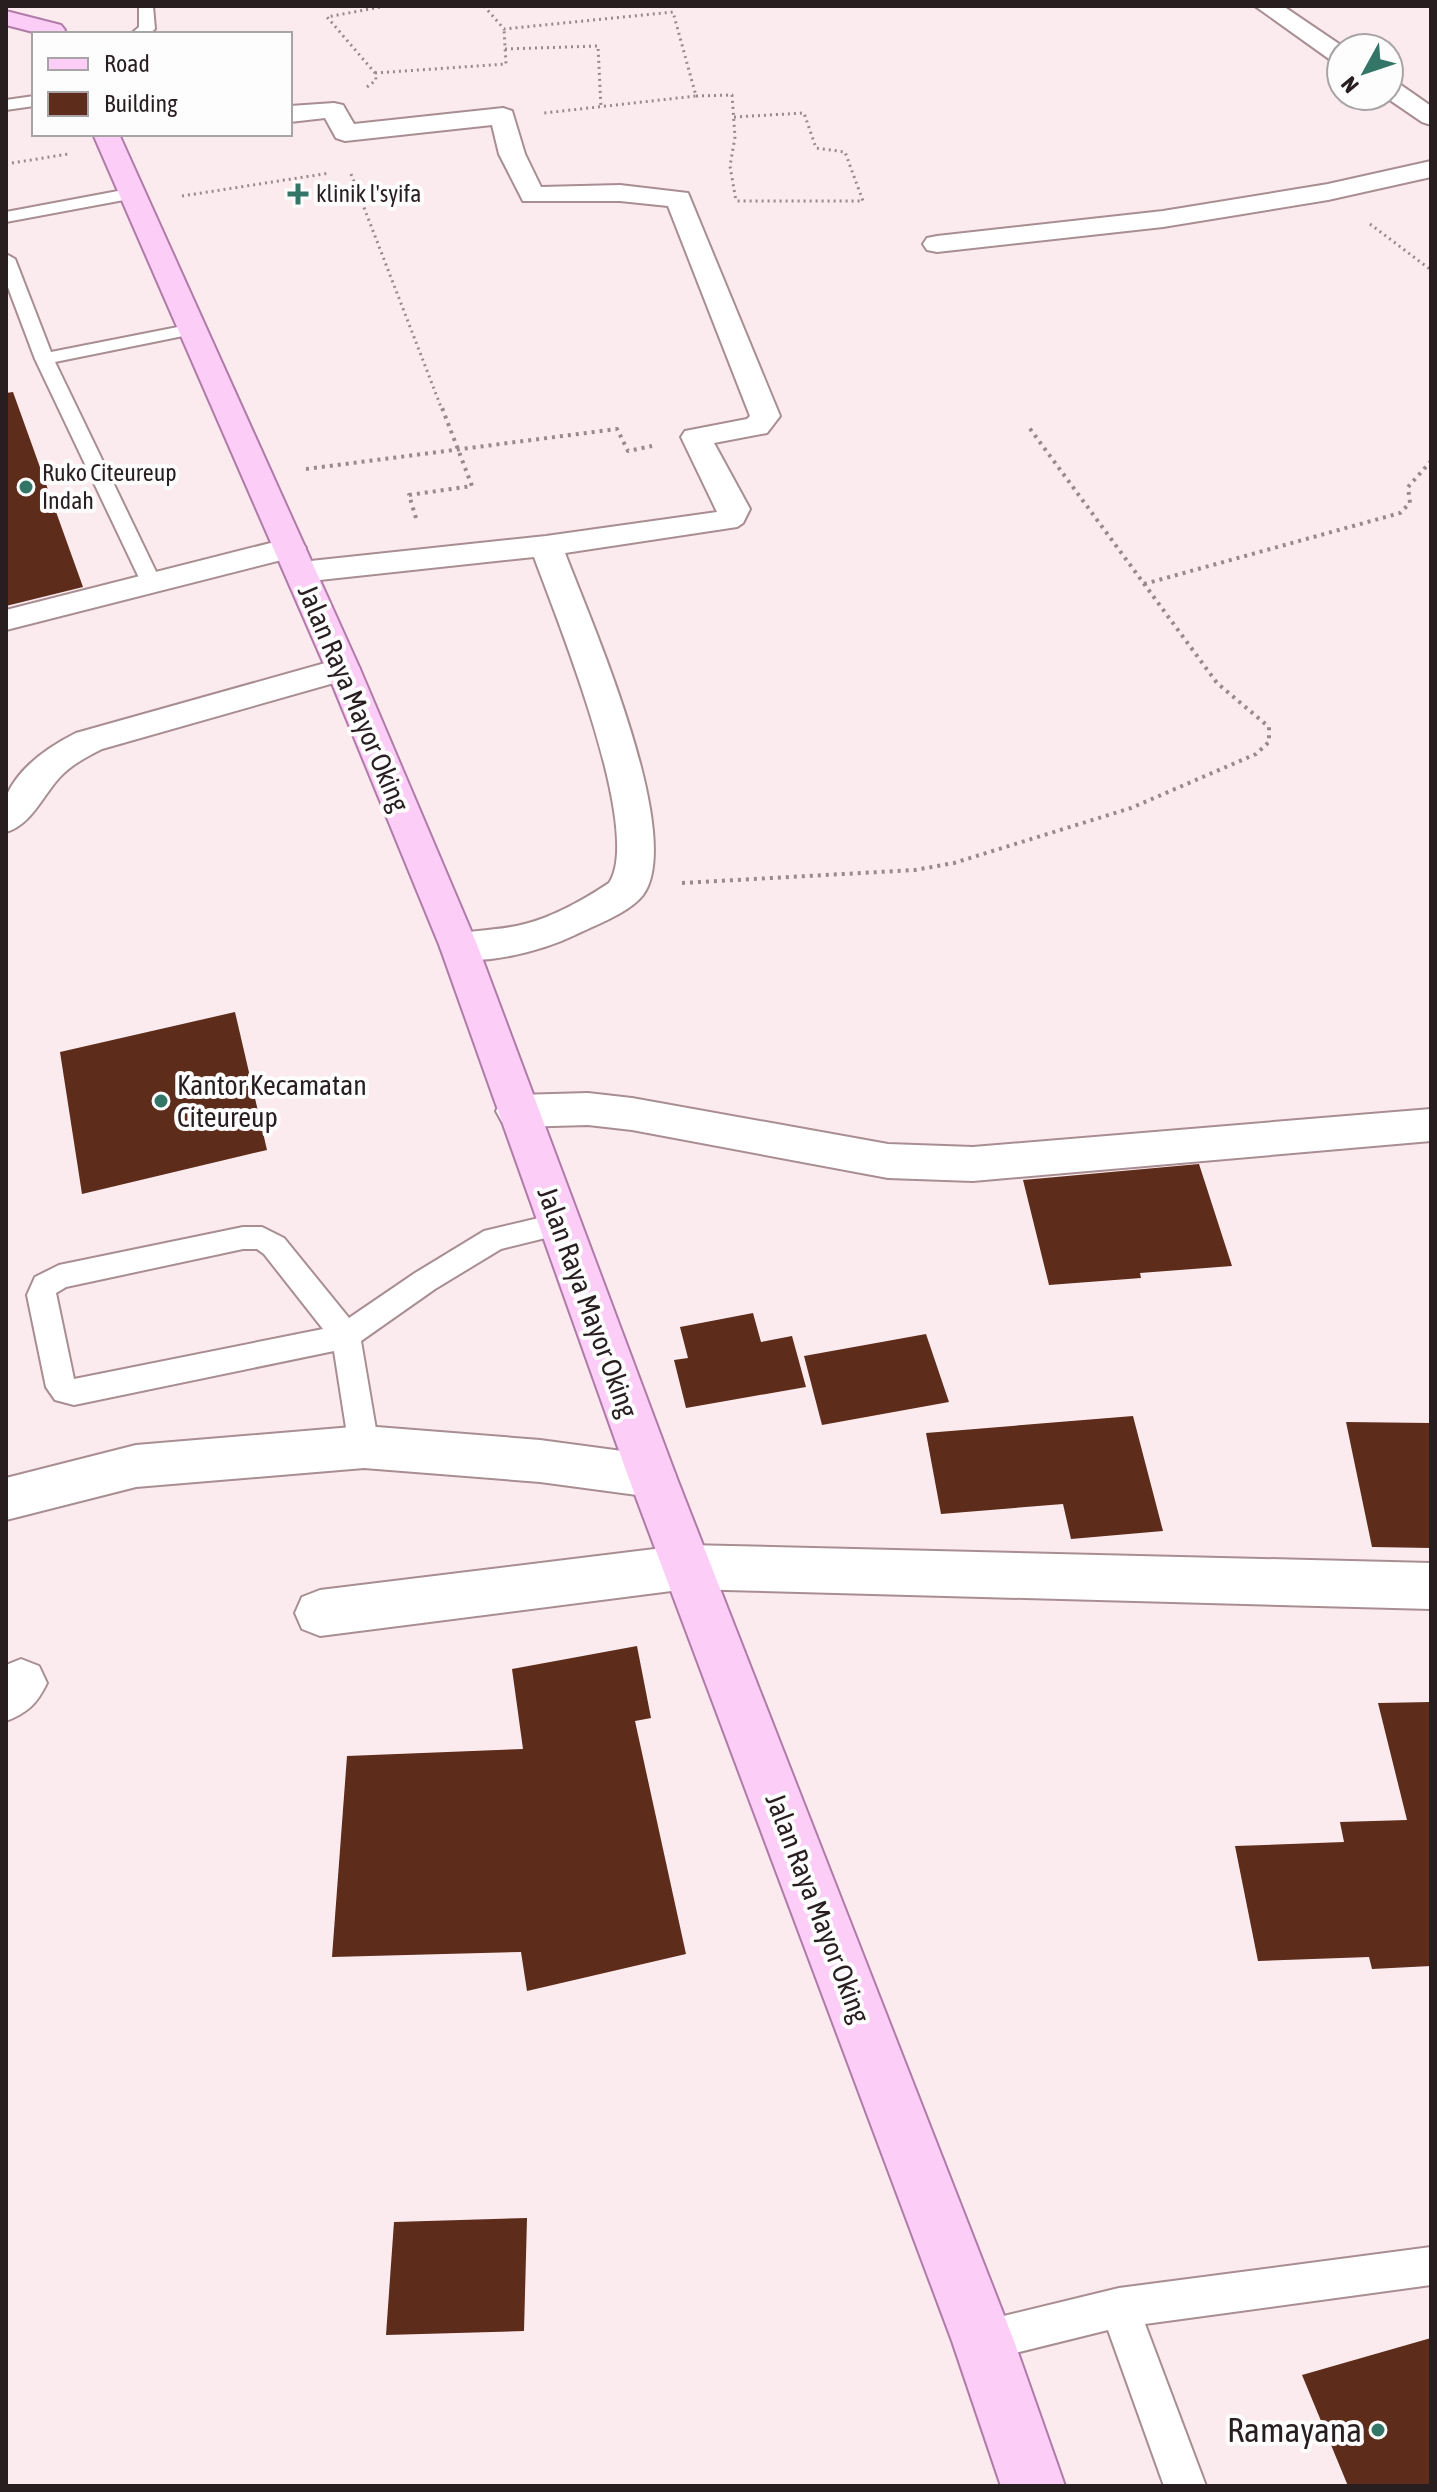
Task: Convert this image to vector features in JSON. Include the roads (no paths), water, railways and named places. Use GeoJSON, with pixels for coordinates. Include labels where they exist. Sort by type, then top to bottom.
{"type":"FeatureCollection","features":[{"type":"Feature","properties":{"kind":"main road"},"geometry":{"type":"LineString","coordinates":[[6,18],[54,23]]}},
{"type":"Feature","properties":{"kind":"main road","name":"Jalan Raya Mayor Oking"},"geometry":{"type":"LineString","coordinates":[[109,140],[343,669],[459,947],[652,1476],[983,2341],[1033,2486]]}},
{"type":"Feature","properties":{"kind":"street"},"geometry":{"type":"LineString","coordinates":[[1267,6],[1325,45]]}},
{"type":"Feature","properties":{"kind":"street"},"geometry":{"type":"LineString","coordinates":[[1405,99],[1431,117]]}},
{"type":"Feature","properties":{"kind":"street"},"geometry":{"type":"LineString","coordinates":[[6,620],[151,582],[295,560],[428,557],[546,546],[721,521],[732,516],[734,509],[696,437],[756,427],[765,416],[679,199],[620,193],[532,195],[512,154],[503,116],[345,133],[334,110],[292,114]]}},
{"type":"Feature","properties":{"kind":"street"},"geometry":{"type":"LineString","coordinates":[[937,244],[1163,219],[1328,192],[1431,169]]}},
{"type":"Feature","properties":{"kind":"street"},"geometry":{"type":"LineString","coordinates":[[459,947],[526,938],[551,930],[606,902],[629,885],[635,866],[634,824],[619,747],[546,546]]}},
{"type":"Feature","properties":{"kind":"street"},"geometry":{"type":"LineString","coordinates":[[6,820],[44,769],[89,741],[343,669]]}},
{"type":"Feature","properties":{"kind":"street"},"geometry":{"type":"LineString","coordinates":[[517,1111],[588,1109],[632,1114],[888,1161],[973,1164],[1431,1125]]}},
{"type":"Feature","properties":{"kind":"street"},"geometry":{"type":"LineString","coordinates":[[6,1499],[136,1466],[364,1447],[540,1461],[652,1476]]}},
{"type":"Feature","properties":{"kind":"street"},"geometry":{"type":"LineString","coordinates":[[320,1613],[687,1567],[1431,1586]]}},
{"type":"Feature","properties":{"kind":"lane"},"geometry":{"type":"LineString","coordinates":[[142,32],[147,29],[146,6]]}},
{"type":"Feature","properties":{"kind":"lane"},"geometry":{"type":"LineString","coordinates":[[6,105],[32,101]]}},
{"type":"Feature","properties":{"kind":"lane"},"geometry":{"type":"LineString","coordinates":[[6,217],[136,198]]}},
{"type":"Feature","properties":{"kind":"lane"},"geometry":{"type":"LineString","coordinates":[[6,259],[44,359],[151,582]]}},
{"type":"Feature","properties":{"kind":"lane"},"geometry":{"type":"LineString","coordinates":[[44,359],[193,329]]}},
{"type":"Feature","properties":{"kind":"lane"},"geometry":{"type":"LineString","coordinates":[[364,1447],[346,1336],[274,1246],[262,1238],[243,1238],[59,1277],[45,1285],[41,1295],[61,1387],[74,1392],[346,1336],[425,1281],[494,1239],[560,1224]]}},
{"type":"Feature","properties":{"kind":"lane"},"geometry":{"type":"LineString","coordinates":[[983,2341],[1119,2308],[1431,2266]]}},
{"type":"Feature","properties":{"kind":"lane"},"geometry":{"type":"LineString","coordinates":[[1119,2308],[1185,2486]]}},
{"type":"Feature","properties":{"kind":"place","name":"klinik l'syifa"},"geometry":{"type":"Point","coordinates":[298,194]}},
{"type":"Feature","properties":{"kind":"place","name":"Ruko Citeureup Indah"},"geometry":{"type":"Point","coordinates":[26,487]}},
{"type":"Feature","properties":{"kind":"place","name":"Kantor Kecamatan Citeureup"},"geometry":{"type":"Point","coordinates":[161,1101]}},
{"type":"Feature","properties":{"kind":"place","name":"Ramayana"},"geometry":{"type":"Point","coordinates":[1378,2430]}}]}
